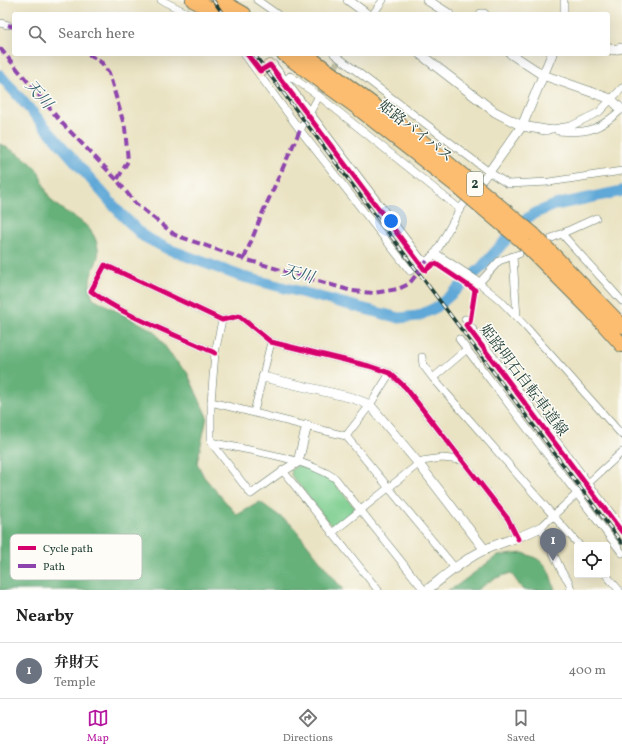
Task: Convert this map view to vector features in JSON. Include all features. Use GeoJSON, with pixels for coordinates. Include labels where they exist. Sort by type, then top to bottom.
{"type":"FeatureCollection","features":[{"type":"Feature","properties":{"kind":"highway"},"geometry":{"type":"LineString","coordinates":[[192,0],[215,12]]}},
{"type":"Feature","properties":{"kind":"highway"},"geometry":{"type":"LineString","coordinates":[[219,0],[240,12]]}},
{"type":"Feature","properties":{"kind":"highway","name":"姫路バイパス"},"geometry":{"type":"LineString","coordinates":[[287,56],[354,105],[410,141]]}},
{"type":"Feature","properties":{"kind":"highway","name":"姫路バイパス"},"geometry":{"type":"LineString","coordinates":[[307,56],[410,141],[522,247],[585,304],[622,345]]}},
{"type":"Feature","properties":{"kind":"highway","name":"姫路バイパス"},"geometry":{"type":"LineString","coordinates":[[522,247],[622,326]]}},
{"type":"Feature","properties":{"kind":"main road"},"geometry":{"type":"LineString","coordinates":[[260,71],[270,65]]}},
{"type":"Feature","properties":{"kind":"street"},"geometry":{"type":"LineString","coordinates":[[161,0],[185,12]]}},
{"type":"Feature","properties":{"kind":"street"},"geometry":{"type":"LineString","coordinates":[[257,0],[274,12]]}},
{"type":"Feature","properties":{"kind":"street"},"geometry":{"type":"LineString","coordinates":[[348,0],[364,12]]}},
{"type":"Feature","properties":{"kind":"street"},"geometry":{"type":"LineString","coordinates":[[375,12],[384,0]]}},
{"type":"Feature","properties":{"kind":"street"},"geometry":{"type":"LineString","coordinates":[[427,0],[445,12]]}},
{"type":"Feature","properties":{"kind":"street"},"geometry":{"type":"LineString","coordinates":[[564,0],[564,12]]}},
{"type":"Feature","properties":{"kind":"street"},"geometry":{"type":"LineString","coordinates":[[0,23],[8,25]]}},
{"type":"Feature","properties":{"kind":"street"},"geometry":{"type":"LineString","coordinates":[[610,49],[622,48]]}},
{"type":"Feature","properties":{"kind":"street"},"geometry":{"type":"LineString","coordinates":[[245,56],[300,130],[410,272],[424,260],[427,261],[437,255],[460,210],[522,126],[551,56]]}},
{"type":"Feature","properties":{"kind":"street"},"geometry":{"type":"LineString","coordinates":[[340,56],[489,172],[508,184],[549,182],[622,172]]}},
{"type":"Feature","properties":{"kind":"street"},"geometry":{"type":"LineString","coordinates":[[423,56],[495,112],[522,126],[569,132],[591,130],[608,122],[622,109],[611,99],[543,75],[513,56]]}},
{"type":"Feature","properties":{"kind":"street"},"geometry":{"type":"LineString","coordinates":[[270,65],[273,64],[415,252],[421,259],[424,260]]}},
{"type":"Feature","properties":{"kind":"street"},"geometry":{"type":"LineString","coordinates":[[286,81],[290,76],[319,96],[460,210]]}},
{"type":"Feature","properties":{"kind":"street"},"geometry":{"type":"LineString","coordinates":[[546,130],[571,126],[599,112],[622,88]]}},
{"type":"Feature","properties":{"kind":"street"},"geometry":{"type":"LineString","coordinates":[[300,130],[319,96]]}},
{"type":"Feature","properties":{"kind":"street"},"geometry":{"type":"LineString","coordinates":[[552,238],[596,218]]}},
{"type":"Feature","properties":{"kind":"street"},"geometry":{"type":"LineString","coordinates":[[562,234],[622,301]]}},
{"type":"Feature","properties":{"kind":"street"},"geometry":{"type":"LineString","coordinates":[[477,282],[499,261],[522,247]]}},
{"type":"Feature","properties":{"kind":"street"},"geometry":{"type":"LineString","coordinates":[[517,318],[522,247]]}},
{"type":"Feature","properties":{"kind":"street"},"geometry":{"type":"LineString","coordinates":[[437,255],[477,282],[500,300],[622,435]]}},
{"type":"Feature","properties":{"kind":"street"},"geometry":{"type":"LineString","coordinates":[[215,353],[135,316],[100,298],[91,291],[105,265],[222,320],[239,316],[272,342],[369,366],[390,373],[406,388],[508,519],[518,539]]}},
{"type":"Feature","properties":{"kind":"street"},"geometry":{"type":"LineString","coordinates":[[465,319],[622,528]]}},
{"type":"Feature","properties":{"kind":"street"},"geometry":{"type":"LineString","coordinates":[[222,320],[215,353],[211,402],[211,442],[251,494],[298,462],[307,425]]}},
{"type":"Feature","properties":{"kind":"street"},"geometry":{"type":"LineString","coordinates":[[459,339],[622,553]]}},
{"type":"Feature","properties":{"kind":"street"},"geometry":{"type":"LineString","coordinates":[[254,412],[272,342]]}},
{"type":"Feature","properties":{"kind":"street"},"geometry":{"type":"LineString","coordinates":[[433,378],[467,349]]}},
{"type":"Feature","properties":{"kind":"street"},"geometry":{"type":"LineString","coordinates":[[422,357],[423,365],[433,378],[576,542]]}},
{"type":"Feature","properties":{"kind":"street"},"geometry":{"type":"LineString","coordinates":[[346,436],[370,405],[390,373]]}},
{"type":"Feature","properties":{"kind":"street"},"geometry":{"type":"LineString","coordinates":[[263,377],[353,398],[370,405],[419,464],[485,550]]}},
{"type":"Feature","properties":{"kind":"street"},"geometry":{"type":"LineString","coordinates":[[211,402],[346,436],[391,488],[456,568]]}},
{"type":"Feature","properties":{"kind":"street"},"geometry":{"type":"LineString","coordinates":[[211,442],[321,468],[335,478],[424,590]]}},
{"type":"Feature","properties":{"kind":"street"},"geometry":{"type":"LineString","coordinates":[[427,590],[456,568],[485,550],[518,539],[541,527],[622,452]]}},
{"type":"Feature","properties":{"kind":"street"},"geometry":{"type":"LineString","coordinates":[[332,533],[391,488],[422,461],[442,458],[461,460]]}},
{"type":"Feature","properties":{"kind":"street"},"geometry":{"type":"LineString","coordinates":[[282,472],[378,590]]}},
{"type":"Feature","properties":{"kind":"street"},"geometry":{"type":"LineString","coordinates":[[541,527],[562,572],[569,582],[571,590]]}},
{"type":"Feature","properties":{"kind":"street"},"geometry":{"type":"LineString","coordinates":[[609,578],[619,590]]}},
{"type":"Feature","properties":{"kind":"green space"},"geometry":{"type":"Polygon","coordinates":[[[0,144],[21,156],[36,168],[52,201],[80,220],[91,231],[98,248],[97,260],[90,282],[90,289],[93,298],[154,331],[174,359],[187,372],[207,417],[197,463],[204,477],[237,515],[260,502],[292,525],[343,590],[0,590],[0,144]]]}},
{"type":"Feature","properties":{"kind":"green space"},"geometry":{"type":"Polygon","coordinates":[[[304,465],[331,479],[355,508],[349,517],[335,526],[332,526],[291,475],[292,469],[297,466],[304,465]]]}},
{"type":"Feature","properties":{"kind":"green space"},"geometry":{"type":"Polygon","coordinates":[[[523,553],[542,562],[548,570],[555,590],[523,590],[511,573],[493,579],[477,590],[448,590],[455,587],[497,556],[523,553]]]}},
{"type":"Feature","properties":{"kind":"waterway","name":"天川"},"geometry":{"type":"LineString","coordinates":[[0,75],[121,214],[143,236],[168,249],[240,276],[399,318],[418,316],[437,307],[482,267],[520,224],[533,214],[555,205],[622,191]]}},
{"type":"Feature","properties":{"kind":"tunnel"},"geometry":{"type":"LineString","coordinates":[[319,96],[340,58]]}},
{"type":"Feature","properties":{"kind":"railway"},"geometry":{"type":"LineString","coordinates":[[213,0],[222,12]]}},
{"type":"Feature","properties":{"kind":"railway"},"geometry":{"type":"LineString","coordinates":[[256,56],[622,543]]}},
{"type":"Feature","properties":{"kind":"marked path"},"geometry":{"type":"LineString","coordinates":[[8,25],[12,26]]}},
{"type":"Feature","properties":{"kind":"marked path"},"geometry":{"type":"LineString","coordinates":[[0,48],[61,122],[117,180]]}},
{"type":"Feature","properties":{"kind":"marked path"},"geometry":{"type":"LineString","coordinates":[[91,56],[102,63],[109,73],[125,128],[128,161],[117,180],[135,203],[175,235],[244,259],[352,291],[374,293],[398,289],[409,284],[427,261]]}},
{"type":"Feature","properties":{"kind":"marked path"},"geometry":{"type":"LineString","coordinates":[[244,259],[262,214],[300,130]]}},
{"type":"Feature","properties":{"kind":"cycle path","name":"姫路明石自転車道線"},"geometry":{"type":"LineString","coordinates":[[249,56],[260,71],[270,65],[424,269],[426,270],[433,264],[436,264],[475,290],[470,322],[466,325],[622,532]]}},
{"type":"Feature","properties":{"kind":"cycle path"},"geometry":{"type":"LineString","coordinates":[[215,353],[134,317],[91,291],[105,265],[222,320],[239,316],[271,342],[369,366],[390,373],[406,388],[508,519],[518,539]]}},
{"type":"Feature","properties":{"kind":"place","name":"弁財天"},"geometry":{"type":"Point","coordinates":[553,561]}}]}
